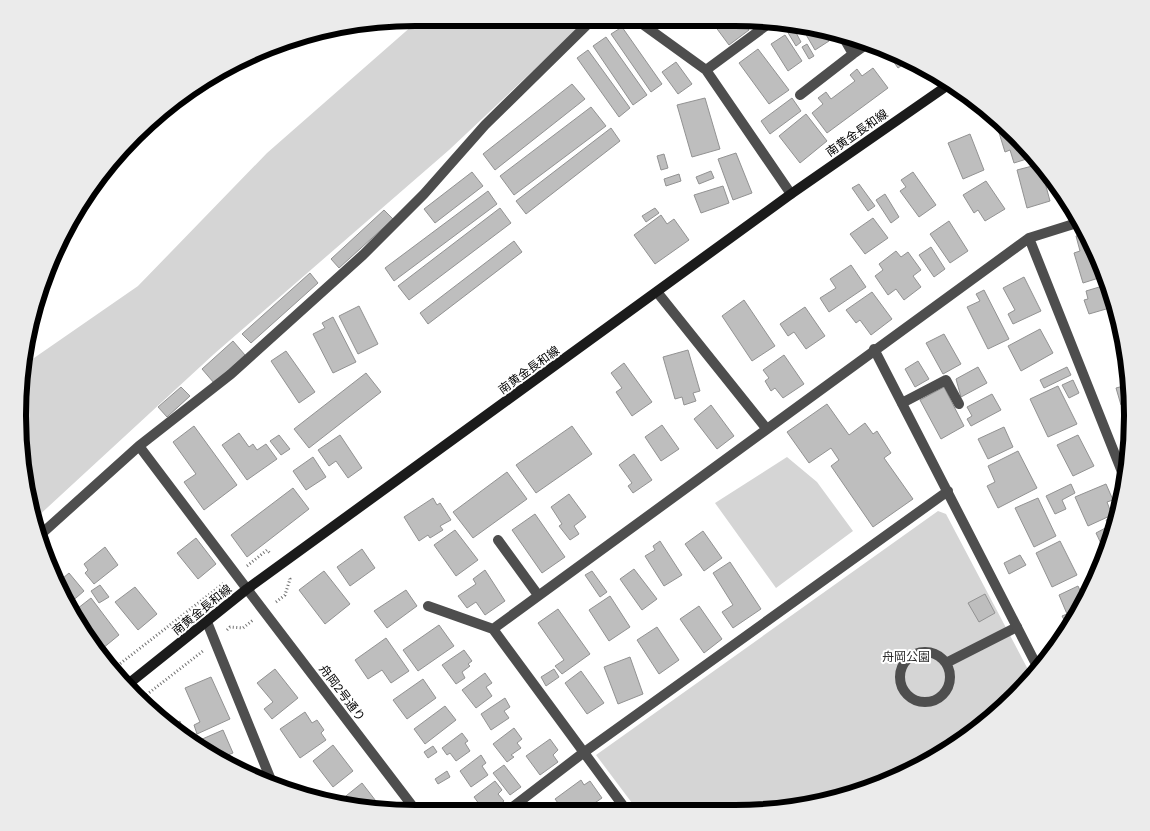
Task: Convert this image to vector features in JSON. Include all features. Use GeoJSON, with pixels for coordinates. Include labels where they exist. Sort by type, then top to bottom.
{"type":"FeatureCollection","features":[{"type":"Feature","properties":{"kind":"main road","name":"南黄金長和線"},"geometry":{"type":"LineString","coordinates":[[131,681],[247,589],[791,194],[944,87]]}},
{"type":"Feature","properties":{"kind":"street"},"geometry":{"type":"LineString","coordinates":[[44,531],[139,446],[231,374],[363,255],[424,194],[486,125],[586,26]]}},
{"type":"Feature","properties":{"kind":"street"},"geometry":{"type":"LineString","coordinates":[[645,26],[706,70],[791,194]]}},
{"type":"Feature","properties":{"kind":"street"},"geometry":{"type":"LineString","coordinates":[[706,70],[764,27]]}},
{"type":"Feature","properties":{"kind":"street"},"geometry":{"type":"LineString","coordinates":[[847,43],[853,54]]}},
{"type":"Feature","properties":{"kind":"street"},"geometry":{"type":"LineString","coordinates":[[800,95],[862,48]]}},
{"type":"Feature","properties":{"kind":"street"},"geometry":{"type":"LineString","coordinates":[[493,629],[874,349],[1029,238],[1074,224]]}},
{"type":"Feature","properties":{"kind":"street"},"geometry":{"type":"LineString","coordinates":[[1029,238],[1120,467]]}},
{"type":"Feature","properties":{"kind":"street"},"geometry":{"type":"LineString","coordinates":[[657,292],[766,428]]}},
{"type":"Feature","properties":{"kind":"street"},"geometry":{"type":"LineString","coordinates":[[874,349],[1035,662]]}},
{"type":"Feature","properties":{"kind":"street"},"geometry":{"type":"LineString","coordinates":[[902,403],[946,380],[959,404]]}},
{"type":"Feature","properties":{"kind":"street","name":"舟岡2号通り"},"geometry":{"type":"LineString","coordinates":[[139,446],[412,805]]}},
{"type":"Feature","properties":{"kind":"street"},"geometry":{"type":"LineString","coordinates":[[515,805],[583,753],[948,491]]}},
{"type":"Feature","properties":{"kind":"street"},"geometry":{"type":"LineString","coordinates":[[498,540],[538,595]]}},
{"type":"Feature","properties":{"kind":"street"},"geometry":{"type":"LineString","coordinates":[[428,606],[493,629],[622,805]]}},
{"type":"Feature","properties":{"kind":"street"},"geometry":{"type":"LineString","coordinates":[[207,622],[268,775]]}},
{"type":"Feature","properties":{"kind":"street"},"geometry":{"type":"LineString","coordinates":[[946,663],[1017,627]]}},
{"type":"Feature","properties":{"kind":"street"},"geometry":{"type":"LineString","coordinates":[[924,652],[936,654],[946,663],[950,676],[948,689],[939,699],[927,703],[914,700],[904,692],[900,679],[902,666],[911,656],[924,652]]}},
{"type":"Feature","properties":{"kind":"path"},"geometry":{"type":"LineString","coordinates":[[118,665],[267,550],[280,566]]}},
{"type":"Feature","properties":{"kind":"green space"},"geometry":{"type":"Polygon","coordinates":[[[412,26],[581,26],[449,150],[214,354],[40,515],[34,491],[27,441],[27,390],[31,360],[138,286],[267,153],[412,26]]]}},
{"type":"Feature","properties":{"kind":"green space"},"geometry":{"type":"Polygon","coordinates":[[[787,457],[817,482],[853,531],[776,588],[715,503],[787,457]]]}},
{"type":"Feature","properties":{"kind":"green space","name":"舟岡公園"},"geometry":{"type":"Polygon","coordinates":[[[938,511],[946,514],[1028,670],[1010,691],[991,708],[951,739],[929,753],[907,765],[860,784],[810,797],[760,804],[634,805],[596,755],[938,511]]]}},
{"type":"Feature","properties":{"kind":"building"},"geometry":{"type":"Polygon","coordinates":[[[715,26],[747,26],[749,30],[729,45],[715,26]]]}},
{"type":"Feature","properties":{"kind":"building"},"geometry":{"type":"Polygon","coordinates":[[[622,27],[662,84],[651,92],[611,34],[622,27]]]}},
{"type":"Feature","properties":{"kind":"building"},"geometry":{"type":"Polygon","coordinates":[[[787,31],[795,32],[801,42],[796,46],[787,31]]]}},
{"type":"Feature","properties":{"kind":"building"},"geometry":{"type":"Polygon","coordinates":[[[805,33],[827,38],[829,41],[815,50],[805,33]]]}},
{"type":"Feature","properties":{"kind":"building"},"geometry":{"type":"Polygon","coordinates":[[[785,35],[802,61],[788,71],[771,44],[785,35]]]}},
{"type":"Feature","properties":{"kind":"building"},"geometry":{"type":"Polygon","coordinates":[[[606,37],[647,95],[633,105],[593,46],[606,37]]]}},
{"type":"Feature","properties":{"kind":"building"},"geometry":{"type":"Polygon","coordinates":[[[807,44],[814,56],[809,59],[802,47],[807,44]]]}},
{"type":"Feature","properties":{"kind":"building"},"geometry":{"type":"Polygon","coordinates":[[[758,49],[789,90],[769,104],[739,63],[758,49]]]}},
{"type":"Feature","properties":{"kind":"building"},"geometry":{"type":"Polygon","coordinates":[[[588,50],[630,108],[619,117],[577,58],[588,50]]]}},
{"type":"Feature","properties":{"kind":"building"},"geometry":{"type":"Polygon","coordinates":[[[892,60],[903,64],[898,68],[892,60]]]}},
{"type":"Feature","properties":{"kind":"building"},"geometry":{"type":"Polygon","coordinates":[[[676,62],[692,84],[678,94],[662,72],[676,62]]]}},
{"type":"Feature","properties":{"kind":"building"},"geometry":{"type":"Polygon","coordinates":[[[873,68],[888,88],[827,133],[812,113],[823,104],[818,98],[826,92],[831,99],[855,81],[850,75],[857,69],[862,76],[873,68]]]}},
{"type":"Feature","properties":{"kind":"building"},"geometry":{"type":"Polygon","coordinates":[[[572,84],[585,99],[495,170],[483,154],[572,84]]]}},
{"type":"Feature","properties":{"kind":"building"},"geometry":{"type":"Polygon","coordinates":[[[705,98],[720,149],[692,157],[677,105],[705,98]]]}},
{"type":"Feature","properties":{"kind":"building"},"geometry":{"type":"Polygon","coordinates":[[[792,98],[801,111],[770,134],[761,121],[792,98]]]}},
{"type":"Feature","properties":{"kind":"building"},"geometry":{"type":"Polygon","coordinates":[[[591,107],[606,126],[514,195],[500,176],[591,107]]]}},
{"type":"Feature","properties":{"kind":"building"},"geometry":{"type":"Polygon","coordinates":[[[806,114],[827,141],[800,163],[779,136],[806,114]]]}},
{"type":"Feature","properties":{"kind":"building"},"geometry":{"type":"Polygon","coordinates":[[[611,128],[620,141],[526,214],[516,201],[611,128]]]}},
{"type":"Feature","properties":{"kind":"building"},"geometry":{"type":"Polygon","coordinates":[[[998,129],[1027,159],[1014,163],[1010,150],[1005,152],[998,129]]]}},
{"type":"Feature","properties":{"kind":"building"},"geometry":{"type":"Polygon","coordinates":[[[970,134],[984,170],[963,179],[948,143],[970,134]]]}},
{"type":"Feature","properties":{"kind":"building"},"geometry":{"type":"Polygon","coordinates":[[[736,153],[752,193],[733,200],[718,159],[736,153]]]}},
{"type":"Feature","properties":{"kind":"building"},"geometry":{"type":"Polygon","coordinates":[[[664,154],[668,168],[661,170],[657,156],[664,154]]]}},
{"type":"Feature","properties":{"kind":"building"},"geometry":{"type":"Polygon","coordinates":[[[1033,166],[1045,181],[1050,201],[1027,208],[1017,170],[1033,166]]]}},
{"type":"Feature","properties":{"kind":"building"},"geometry":{"type":"Polygon","coordinates":[[[711,171],[714,178],[699,184],[696,177],[711,171]]]}},
{"type":"Feature","properties":{"kind":"building"},"geometry":{"type":"Polygon","coordinates":[[[472,172],[483,186],[435,223],[424,209],[472,172]]]}},
{"type":"Feature","properties":{"kind":"building"},"geometry":{"type":"Polygon","coordinates":[[[913,172],[936,205],[919,217],[900,191],[906,187],[901,180],[913,172]]]}},
{"type":"Feature","properties":{"kind":"building"},"geometry":{"type":"Polygon","coordinates":[[[679,174],[681,181],[666,186],[664,179],[679,174]]]}},
{"type":"Feature","properties":{"kind":"building"},"geometry":{"type":"Polygon","coordinates":[[[986,181],[1005,209],[985,221],[978,210],[974,213],[963,195],[986,181]]]}},
{"type":"Feature","properties":{"kind":"building"},"geometry":{"type":"Polygon","coordinates":[[[859,184],[875,206],[868,211],[852,188],[859,184]]]}},
{"type":"Feature","properties":{"kind":"building"},"geometry":{"type":"Polygon","coordinates":[[[723,186],[729,203],[701,213],[694,195],[723,186]]]}},
{"type":"Feature","properties":{"kind":"building"},"geometry":{"type":"Polygon","coordinates":[[[488,191],[497,204],[394,281],[385,268],[488,191]]]}},
{"type":"Feature","properties":{"kind":"building"},"geometry":{"type":"Polygon","coordinates":[[[885,194],[899,217],[891,223],[876,200],[885,194]]]}},
{"type":"Feature","properties":{"kind":"building"},"geometry":{"type":"Polygon","coordinates":[[[500,208],[511,223],[409,300],[398,286],[500,208]]]}},
{"type":"Feature","properties":{"kind":"building"},"geometry":{"type":"Polygon","coordinates":[[[655,208],[659,213],[646,222],[642,216],[655,208]]]}},
{"type":"Feature","properties":{"kind":"building"},"geometry":{"type":"Polygon","coordinates":[[[384,210],[393,219],[339,268],[331,259],[384,210]]]}},
{"type":"Feature","properties":{"kind":"building"},"geometry":{"type":"Polygon","coordinates":[[[661,215],[667,224],[674,219],[689,240],[655,264],[634,235],[661,215]]]}},
{"type":"Feature","properties":{"kind":"building"},"geometry":{"type":"Polygon","coordinates":[[[873,218],[888,238],[865,254],[850,234],[873,218]]]}},
{"type":"Feature","properties":{"kind":"building"},"geometry":{"type":"Polygon","coordinates":[[[949,221],[968,251],[950,263],[930,234],[949,221]]]}},
{"type":"Feature","properties":{"kind":"building"},"geometry":{"type":"Polygon","coordinates":[[[1079,235],[1084,243],[1098,278],[1083,283],[1074,253],[1080,251],[1076,236],[1079,235]]]}},
{"type":"Feature","properties":{"kind":"building"},"geometry":{"type":"Polygon","coordinates":[[[514,241],[522,252],[428,324],[420,313],[514,241]]]}},
{"type":"Feature","properties":{"kind":"building"},"geometry":{"type":"Polygon","coordinates":[[[931,247],[945,269],[934,277],[919,255],[931,247]]]}},
{"type":"Feature","properties":{"kind":"building"},"geometry":{"type":"Polygon","coordinates":[[[896,251],[901,257],[908,252],[921,270],[913,276],[921,287],[904,300],[896,289],[888,295],[875,276],[883,270],[879,264],[896,251]]]}},
{"type":"Feature","properties":{"kind":"building"},"geometry":{"type":"Polygon","coordinates":[[[851,265],[866,287],[829,312],[820,298],[836,288],[830,279],[851,265]]]}},
{"type":"Feature","properties":{"kind":"building"},"geometry":{"type":"Polygon","coordinates":[[[310,273],[318,283],[251,343],[242,334],[310,273]]]}},
{"type":"Feature","properties":{"kind":"building"},"geometry":{"type":"Polygon","coordinates":[[[1024,277],[1041,311],[1013,324],[1008,314],[1015,310],[1003,288],[1024,277]]]}},
{"type":"Feature","properties":{"kind":"building"},"geometry":{"type":"Polygon","coordinates":[[[1102,286],[1108,308],[1089,314],[1084,300],[1088,299],[1086,291],[1102,286]]]}},
{"type":"Feature","properties":{"kind":"building"},"geometry":{"type":"Polygon","coordinates":[[[984,290],[1009,339],[988,349],[967,307],[980,301],[976,294],[984,290]]]}},
{"type":"Feature","properties":{"kind":"building"},"geometry":{"type":"Polygon","coordinates":[[[872,292],[892,319],[871,335],[860,320],[856,323],[846,310],[872,292]]]}},
{"type":"Feature","properties":{"kind":"building"},"geometry":{"type":"Polygon","coordinates":[[[744,300],[775,346],[752,361],[722,316],[744,300]]]}},
{"type":"Feature","properties":{"kind":"building"},"geometry":{"type":"Polygon","coordinates":[[[359,306],[378,344],[358,354],[339,316],[359,306]]]}},
{"type":"Feature","properties":{"kind":"building"},"geometry":{"type":"Polygon","coordinates":[[[805,307],[825,336],[806,349],[794,332],[788,336],[780,324],[805,307]]]}},
{"type":"Feature","properties":{"kind":"building"},"geometry":{"type":"Polygon","coordinates":[[[333,317],[356,362],[333,373],[313,334],[325,328],[322,323],[333,317]]]}},
{"type":"Feature","properties":{"kind":"building"},"geometry":{"type":"Polygon","coordinates":[[[1040,329],[1053,353],[1021,371],[1008,346],[1040,329]]]}},
{"type":"Feature","properties":{"kind":"building"},"geometry":{"type":"Polygon","coordinates":[[[944,334],[961,364],[943,374],[926,343],[944,334]]]}},
{"type":"Feature","properties":{"kind":"building"},"geometry":{"type":"Polygon","coordinates":[[[233,341],[245,355],[214,383],[202,369],[233,341]]]}},
{"type":"Feature","properties":{"kind":"building"},"geometry":{"type":"Polygon","coordinates":[[[688,350],[700,391],[693,393],[696,401],[684,405],[682,397],[675,399],[663,357],[688,350]]]}},
{"type":"Feature","properties":{"kind":"building"},"geometry":{"type":"Polygon","coordinates":[[[286,351],[315,392],[299,403],[271,361],[286,351]]]}},
{"type":"Feature","properties":{"kind":"building"},"geometry":{"type":"Polygon","coordinates":[[[784,355],[804,384],[783,398],[775,388],[771,391],[765,381],[769,378],[763,370],[784,355]]]}},
{"type":"Feature","properties":{"kind":"building"},"geometry":{"type":"Polygon","coordinates":[[[918,361],[929,379],[915,387],[905,369],[918,361]]]}},
{"type":"Feature","properties":{"kind":"building"},"geometry":{"type":"Polygon","coordinates":[[[624,363],[652,402],[632,416],[616,392],[622,388],[611,373],[624,363]]]}},
{"type":"Feature","properties":{"kind":"building"},"geometry":{"type":"Polygon","coordinates":[[[978,367],[987,383],[961,397],[956,379],[978,367]]]}},
{"type":"Feature","properties":{"kind":"building"},"geometry":{"type":"Polygon","coordinates":[[[1067,367],[1071,375],[1044,388],[1040,380],[1067,367]]]}},
{"type":"Feature","properties":{"kind":"building"},"geometry":{"type":"Polygon","coordinates":[[[366,373],[381,392],[309,448],[294,429],[366,373]]]}},
{"type":"Feature","properties":{"kind":"building"},"geometry":{"type":"Polygon","coordinates":[[[1073,380],[1079,393],[1069,398],[1062,385],[1073,380]]]}},
{"type":"Feature","properties":{"kind":"building"},"geometry":{"type":"Polygon","coordinates":[[[1058,386],[1077,424],[1048,437],[1030,399],[1058,386]]]}},
{"type":"Feature","properties":{"kind":"building"},"geometry":{"type":"Polygon","coordinates":[[[1123,386],[1124,404],[1121,405],[1116,388],[1123,386]]]}},
{"type":"Feature","properties":{"kind":"building"},"geometry":{"type":"Polygon","coordinates":[[[181,387],[190,396],[167,417],[158,407],[181,387]]]}},
{"type":"Feature","properties":{"kind":"building"},"geometry":{"type":"Polygon","coordinates":[[[944,387],[964,426],[941,439],[920,400],[944,387]]]}},
{"type":"Feature","properties":{"kind":"building"},"geometry":{"type":"Polygon","coordinates":[[[992,394],[1001,410],[971,426],[967,419],[972,416],[967,407],[992,394]]]}},
{"type":"Feature","properties":{"kind":"building"},"geometry":{"type":"Polygon","coordinates":[[[827,404],[849,435],[865,423],[873,434],[877,431],[891,453],[884,458],[913,499],[873,527],[831,466],[839,460],[831,448],[809,463],[787,432],[827,404]]]}},
{"type":"Feature","properties":{"kind":"building"},"geometry":{"type":"Polygon","coordinates":[[[711,405],[734,436],[717,449],[694,419],[711,405]]]}},
{"type":"Feature","properties":{"kind":"building"},"geometry":{"type":"Polygon","coordinates":[[[662,425],[679,449],[661,461],[645,437],[662,425]]]}},
{"type":"Feature","properties":{"kind":"building"},"geometry":{"type":"Polygon","coordinates":[[[194,426],[237,485],[204,510],[184,482],[196,474],[173,442],[194,426]]]}},
{"type":"Feature","properties":{"kind":"building"},"geometry":{"type":"Polygon","coordinates":[[[572,426],[592,454],[536,493],[516,465],[572,426]]]}},
{"type":"Feature","properties":{"kind":"building"},"geometry":{"type":"Polygon","coordinates":[[[1004,427],[1013,447],[988,459],[978,439],[1004,427]]]}},
{"type":"Feature","properties":{"kind":"building"},"geometry":{"type":"Polygon","coordinates":[[[239,433],[249,447],[253,444],[257,450],[266,444],[277,459],[247,480],[222,445],[239,433]]]}},
{"type":"Feature","properties":{"kind":"building"},"geometry":{"type":"Polygon","coordinates":[[[279,435],[290,449],[281,455],[270,441],[279,435]]]}},
{"type":"Feature","properties":{"kind":"building"},"geometry":{"type":"Polygon","coordinates":[[[340,435],[362,468],[348,478],[336,461],[329,466],[318,450],[340,435]]]}},
{"type":"Feature","properties":{"kind":"building"},"geometry":{"type":"Polygon","coordinates":[[[1078,435],[1094,466],[1073,476],[1057,445],[1078,435]]]}},
{"type":"Feature","properties":{"kind":"building"},"geometry":{"type":"Polygon","coordinates":[[[1018,451],[1037,488],[998,508],[987,486],[995,482],[988,466],[1018,451]]]}},
{"type":"Feature","properties":{"kind":"building"},"geometry":{"type":"Polygon","coordinates":[[[634,454],[652,480],[633,493],[628,486],[632,483],[619,465],[634,454]]]}},
{"type":"Feature","properties":{"kind":"building"},"geometry":{"type":"Polygon","coordinates":[[[313,457],[326,477],[306,490],[293,471],[313,457]]]}},
{"type":"Feature","properties":{"kind":"building"},"geometry":{"type":"Polygon","coordinates":[[[507,472],[527,499],[473,538],[453,512],[507,472]]]}},
{"type":"Feature","properties":{"kind":"building"},"geometry":{"type":"Polygon","coordinates":[[[1071,484],[1075,493],[1062,500],[1066,509],[1055,514],[1046,496],[1071,484]]]}},
{"type":"Feature","properties":{"kind":"building"},"geometry":{"type":"Polygon","coordinates":[[[1106,484],[1113,500],[1107,502],[1111,512],[1110,516],[1088,526],[1075,497],[1106,484]]]}},
{"type":"Feature","properties":{"kind":"building"},"geometry":{"type":"Polygon","coordinates":[[[293,488],[309,509],[247,557],[231,535],[293,488]]]}},
{"type":"Feature","properties":{"kind":"building"},"geometry":{"type":"Polygon","coordinates":[[[569,494],[586,517],[574,526],[579,534],[570,540],[559,526],[562,524],[551,507],[569,494]]]}},
{"type":"Feature","properties":{"kind":"building"},"geometry":{"type":"Polygon","coordinates":[[[433,498],[437,505],[440,503],[451,520],[440,526],[443,530],[430,538],[428,535],[419,541],[404,517],[433,498]]]}},
{"type":"Feature","properties":{"kind":"building"},"geometry":{"type":"Polygon","coordinates":[[[1038,498],[1056,536],[1034,547],[1015,508],[1038,498]]]}},
{"type":"Feature","properties":{"kind":"building"},"geometry":{"type":"Polygon","coordinates":[[[535,514],[565,557],[542,573],[512,530],[535,514]]]}},
{"type":"Feature","properties":{"kind":"building"},"geometry":{"type":"Polygon","coordinates":[[[1107,527],[1102,545],[1096,533],[1107,527]]]}},
{"type":"Feature","properties":{"kind":"building"},"geometry":{"type":"Polygon","coordinates":[[[455,530],[478,560],[456,576],[434,545],[455,530]]]}},
{"type":"Feature","properties":{"kind":"building"},"geometry":{"type":"Polygon","coordinates":[[[703,531],[722,558],[704,571],[685,544],[703,531]]]}},
{"type":"Feature","properties":{"kind":"building"},"geometry":{"type":"Polygon","coordinates":[[[196,538],[216,564],[198,579],[177,553],[196,538]]]}},
{"type":"Feature","properties":{"kind":"building"},"geometry":{"type":"Polygon","coordinates":[[[660,541],[682,575],[664,586],[645,556],[655,550],[653,546],[660,541]]]}},
{"type":"Feature","properties":{"kind":"building"},"geometry":{"type":"Polygon","coordinates":[[[1060,541],[1077,575],[1052,587],[1036,553],[1060,541]]]}},
{"type":"Feature","properties":{"kind":"building"},"geometry":{"type":"Polygon","coordinates":[[[105,547],[118,565],[94,584],[85,573],[88,570],[84,564],[105,547]]]}},
{"type":"Feature","properties":{"kind":"building"},"geometry":{"type":"Polygon","coordinates":[[[362,549],[375,568],[350,586],[337,567],[362,549]]]}},
{"type":"Feature","properties":{"kind":"building"},"geometry":{"type":"Polygon","coordinates":[[[1020,555],[1026,565],[1009,574],[1004,563],[1020,555]]]}},
{"type":"Feature","properties":{"kind":"building"},"geometry":{"type":"Polygon","coordinates":[[[730,562],[761,609],[733,628],[722,612],[733,605],[713,573],[730,562]]]}},
{"type":"Feature","properties":{"kind":"building"},"geometry":{"type":"Polygon","coordinates":[[[634,569],[657,599],[642,610],[620,579],[634,569]]]}},
{"type":"Feature","properties":{"kind":"building"},"geometry":{"type":"Polygon","coordinates":[[[485,570],[505,601],[485,615],[476,602],[467,608],[458,596],[476,584],[473,579],[485,570]]]}},
{"type":"Feature","properties":{"kind":"building"},"geometry":{"type":"Polygon","coordinates":[[[324,571],[350,604],[325,624],[299,590],[324,571]]]}},
{"type":"Feature","properties":{"kind":"building"},"geometry":{"type":"Polygon","coordinates":[[[592,571],[607,592],[600,597],[585,575],[592,571]]]}},
{"type":"Feature","properties":{"kind":"building"},"geometry":{"type":"Polygon","coordinates":[[[69,573],[84,591],[73,601],[62,579],[69,573]]]}},
{"type":"Feature","properties":{"kind":"building"},"geometry":{"type":"Polygon","coordinates":[[[100,585],[109,597],[99,603],[91,591],[100,585]]]}},
{"type":"Feature","properties":{"kind":"building"},"geometry":{"type":"Polygon","coordinates":[[[1078,586],[1081,593],[1065,621],[1062,616],[1067,614],[1059,595],[1078,586]]]}},
{"type":"Feature","properties":{"kind":"building"},"geometry":{"type":"Polygon","coordinates":[[[135,587],[157,614],[138,630],[115,602],[135,587]]]}},
{"type":"Feature","properties":{"kind":"building"},"geometry":{"type":"Polygon","coordinates":[[[406,590],[417,606],[387,628],[374,611],[406,590]]]}},
{"type":"Feature","properties":{"kind":"building"},"geometry":{"type":"Polygon","coordinates":[[[985,594],[995,613],[979,622],[968,603],[985,594]]]}},
{"type":"Feature","properties":{"kind":"building"},"geometry":{"type":"Polygon","coordinates":[[[610,596],[630,627],[609,641],[589,610],[610,596]]]}},
{"type":"Feature","properties":{"kind":"building"},"geometry":{"type":"Polygon","coordinates":[[[91,598],[119,635],[104,648],[77,609],[91,598]]]}},
{"type":"Feature","properties":{"kind":"building"},"geometry":{"type":"Polygon","coordinates":[[[699,606],[722,639],[704,653],[680,619],[699,606]]]}},
{"type":"Feature","properties":{"kind":"building"},"geometry":{"type":"Polygon","coordinates":[[[558,609],[590,654],[562,674],[555,666],[564,660],[538,623],[558,609]]]}},
{"type":"Feature","properties":{"kind":"building"},"geometry":{"type":"Polygon","coordinates":[[[439,625],[454,646],[418,671],[403,650],[439,625]]]}},
{"type":"Feature","properties":{"kind":"building"},"geometry":{"type":"Polygon","coordinates":[[[657,627],[679,660],[659,674],[637,640],[657,627]]]}},
{"type":"Feature","properties":{"kind":"building"},"geometry":{"type":"Polygon","coordinates":[[[386,638],[409,671],[391,683],[382,670],[368,679],[355,660],[386,638]]]}},
{"type":"Feature","properties":{"kind":"building"},"geometry":{"type":"Polygon","coordinates":[[[464,650],[472,661],[468,664],[470,666],[462,672],[465,678],[456,684],[442,665],[464,650]]]}},
{"type":"Feature","properties":{"kind":"building"},"geometry":{"type":"Polygon","coordinates":[[[630,657],[643,694],[618,704],[604,667],[630,657]]]}},
{"type":"Feature","properties":{"kind":"building"},"geometry":{"type":"Polygon","coordinates":[[[275,669],[298,698],[272,719],[264,709],[273,702],[257,683],[275,669]]]}},
{"type":"Feature","properties":{"kind":"building"},"geometry":{"type":"Polygon","coordinates":[[[554,669],[559,677],[546,686],[541,677],[554,669]]]}},
{"type":"Feature","properties":{"kind":"building"},"geometry":{"type":"Polygon","coordinates":[[[581,671],[604,703],[587,714],[565,683],[581,671]]]}},
{"type":"Feature","properties":{"kind":"building"},"geometry":{"type":"Polygon","coordinates":[[[485,673],[492,683],[486,687],[492,696],[476,708],[462,690],[485,673]]]}},
{"type":"Feature","properties":{"kind":"building"},"geometry":{"type":"Polygon","coordinates":[[[211,677],[230,719],[197,734],[194,725],[200,722],[185,688],[211,677]]]}},
{"type":"Feature","properties":{"kind":"building"},"geometry":{"type":"Polygon","coordinates":[[[423,679],[436,698],[407,719],[393,700],[423,679]]]}},
{"type":"Feature","properties":{"kind":"building"},"geometry":{"type":"Polygon","coordinates":[[[505,698],[510,707],[504,711],[509,718],[491,730],[481,714],[505,698]]]}},
{"type":"Feature","properties":{"kind":"building"},"geometry":{"type":"Polygon","coordinates":[[[445,706],[456,720],[425,744],[414,729],[445,706]]]}},
{"type":"Feature","properties":{"kind":"building"},"geometry":{"type":"Polygon","coordinates":[[[305,712],[312,723],[317,720],[324,730],[321,733],[326,740],[300,758],[280,729],[305,712]]]}},
{"type":"Feature","properties":{"kind":"building"},"geometry":{"type":"Polygon","coordinates":[[[514,728],[522,739],[517,743],[521,748],[511,755],[514,757],[507,762],[493,744],[514,728]]]}},
{"type":"Feature","properties":{"kind":"building"},"geometry":{"type":"Polygon","coordinates":[[[223,730],[233,753],[226,756],[200,740],[223,730]]]}},
{"type":"Feature","properties":{"kind":"building"},"geometry":{"type":"Polygon","coordinates":[[[462,733],[468,741],[465,743],[470,751],[456,761],[450,753],[447,755],[442,748],[462,733]]]}},
{"type":"Feature","properties":{"kind":"building"},"geometry":{"type":"Polygon","coordinates":[[[550,739],[558,750],[553,755],[558,762],[540,775],[526,756],[550,739]]]}},
{"type":"Feature","properties":{"kind":"building"},"geometry":{"type":"Polygon","coordinates":[[[333,745],[353,771],[333,787],[313,761],[333,745]]]}},
{"type":"Feature","properties":{"kind":"building"},"geometry":{"type":"Polygon","coordinates":[[[433,746],[437,752],[428,758],[424,752],[433,746]]]}},
{"type":"Feature","properties":{"kind":"building"},"geometry":{"type":"Polygon","coordinates":[[[481,755],[486,763],[482,766],[488,775],[471,787],[460,771],[481,755]]]}},
{"type":"Feature","properties":{"kind":"building"},"geometry":{"type":"Polygon","coordinates":[[[504,765],[521,787],[510,795],[493,773],[504,765]]]}},
{"type":"Feature","properties":{"kind":"building"},"geometry":{"type":"Polygon","coordinates":[[[447,771],[450,777],[438,784],[435,779],[447,771]]]}},
{"type":"Feature","properties":{"kind":"building"},"geometry":{"type":"Polygon","coordinates":[[[581,780],[584,785],[590,781],[602,798],[592,805],[560,805],[555,799],[581,780]]]}},
{"type":"Feature","properties":{"kind":"building"},"geometry":{"type":"Polygon","coordinates":[[[495,781],[502,790],[498,794],[504,801],[499,805],[480,805],[474,797],[495,781]]]}},
{"type":"Feature","properties":{"kind":"building"},"geometry":{"type":"Polygon","coordinates":[[[362,783],[377,802],[365,801],[344,798],[362,783]]]}}]}
